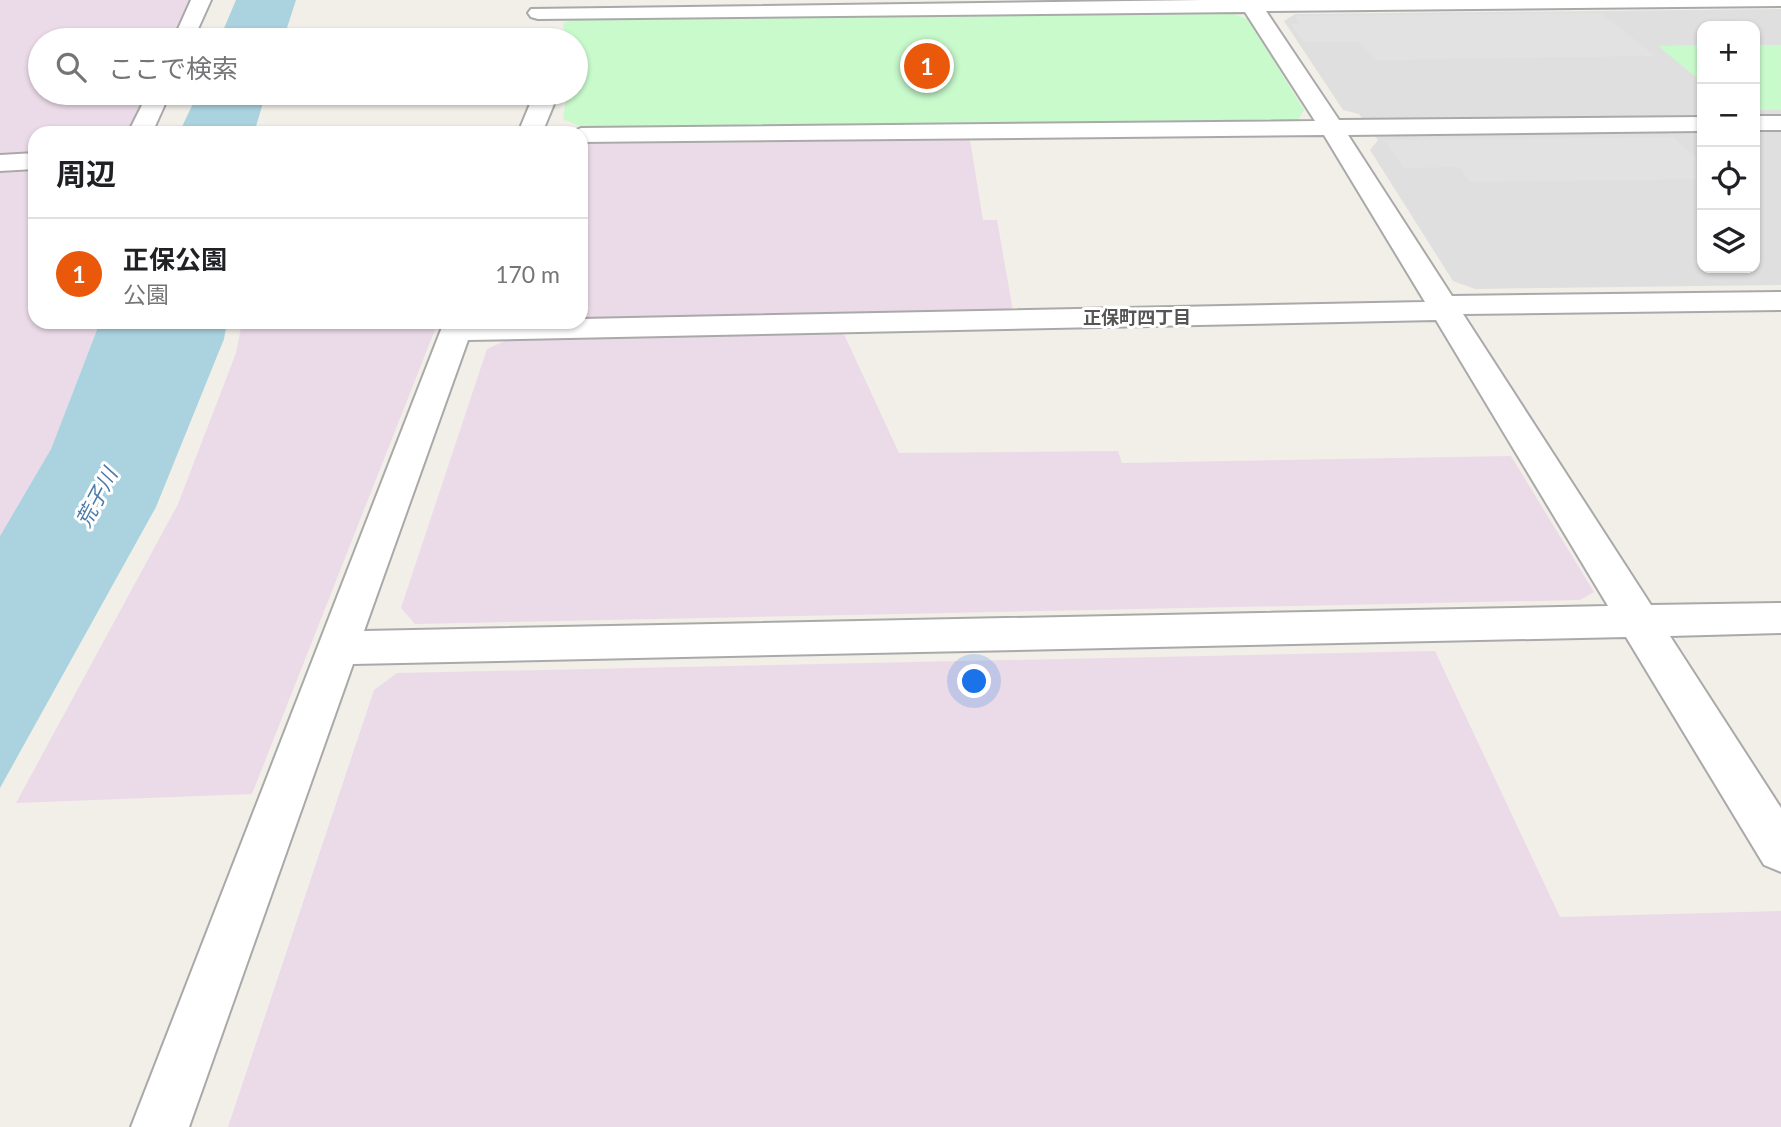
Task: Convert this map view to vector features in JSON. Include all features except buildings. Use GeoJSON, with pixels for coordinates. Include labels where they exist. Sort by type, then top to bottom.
{"type":"FeatureCollection","features":[{"type":"Feature","properties":{"kind":"street"},"geometry":{"type":"LineString","coordinates":[[188,28],[201,0]]}},
{"type":"Feature","properties":{"kind":"street"},"geometry":{"type":"LineString","coordinates":[[537,13],[849,5],[1781,0]]}},
{"type":"Feature","properties":{"kind":"street"},"geometry":{"type":"LineString","coordinates":[[1249,3],[1332,128],[1781,850]]}},
{"type":"Feature","properties":{"kind":"street"},"geometry":{"type":"LineString","coordinates":[[143,126],[153,105]]}},
{"type":"Feature","properties":{"kind":"street"},"geometry":{"type":"LineString","coordinates":[[533,126],[542,105]]}},
{"type":"Feature","properties":{"kind":"street"},"geometry":{"type":"LineString","coordinates":[[1760,123],[1781,123]]}},
{"type":"Feature","properties":{"kind":"street"},"geometry":{"type":"LineString","coordinates":[[588,135],[1697,124]]}},
{"type":"Feature","properties":{"kind":"street"},"geometry":{"type":"LineString","coordinates":[[0,163],[28,161]]}},
{"type":"Feature","properties":{"kind":"street"},"geometry":{"type":"LineString","coordinates":[[588,324],[1781,301]]}},
{"type":"Feature","properties":{"kind":"street"},"geometry":{"type":"LineString","coordinates":[[160,1127],[457,329]]}},
{"type":"Feature","properties":{"kind":"street"},"geometry":{"type":"LineString","coordinates":[[338,648],[1781,618]]}},
{"type":"Feature","properties":{"kind":"shaded area"},"geometry":{"type":"Polygon","coordinates":[[[0,0],[190,0],[177,28],[28,28],[28,105],[140,105],[130,126],[28,126],[28,152],[0,153],[0,0]]]}},
{"type":"Feature","properties":{"kind":"shaded area"},"geometry":{"type":"Polygon","coordinates":[[[1781,9],[1781,285],[1475,289],[1453,281],[1370,150],[1378,140],[1359,114],[1343,110],[1284,21],[1295,14],[1781,9]]]}},
{"type":"Feature","properties":{"kind":"shaded area"},"geometry":{"type":"Polygon","coordinates":[[[1601,13],[1655,56],[1375,60],[1360,42],[1304,42],[1291,24],[1300,24],[1295,16],[1601,13]]]}},
{"type":"Feature","properties":{"kind":"shaded area"},"geometry":{"type":"Polygon","coordinates":[[[1673,137],[1697,159],[1697,179],[1470,182],[1459,167],[1404,168],[1384,140],[1673,137]]]}},
{"type":"Feature","properties":{"kind":"shaded area"},"geometry":{"type":"Polygon","coordinates":[[[970,140],[983,220],[997,220],[1013,311],[588,319],[588,144],[970,140]]]}},
{"type":"Feature","properties":{"kind":"shaded area"},"geometry":{"type":"Polygon","coordinates":[[[28,171],[28,329],[97,329],[51,449],[0,536],[0,173],[28,171]]]}},
{"type":"Feature","properties":{"kind":"shaded area"},"geometry":{"type":"Polygon","coordinates":[[[241,329],[435,329],[252,794],[16,803],[178,504],[236,353],[241,329]]]}},
{"type":"Feature","properties":{"kind":"shaded area"},"geometry":{"type":"Polygon","coordinates":[[[843,332],[899,453],[1118,451],[1122,463],[1511,456],[1594,592],[1580,600],[415,624],[401,608],[487,349],[511,338],[843,332]]]}},
{"type":"Feature","properties":{"kind":"shaded area"},"geometry":{"type":"Polygon","coordinates":[[[1435,651],[1560,917],[1781,911],[1781,1127],[228,1127],[374,690],[397,673],[1435,651]]]}},
{"type":"Feature","properties":{"kind":"green space"},"geometry":{"type":"Polygon","coordinates":[[[1226,11],[1248,19],[1304,110],[1298,120],[579,126],[563,119],[565,105],[588,105],[588,28],[564,28],[563,23],[580,17],[1226,11]]]}},
{"type":"Feature","properties":{"kind":"green space"},"geometry":{"type":"Polygon","coordinates":[[[1697,45],[1697,78],[1658,46],[1697,45]]]}},
{"type":"Feature","properties":{"kind":"green space"},"geometry":{"type":"Polygon","coordinates":[[[1760,45],[1781,45],[1781,110],[1760,110],[1760,45]]]}},
{"type":"Feature","properties":{"kind":"water"},"geometry":{"type":"Polygon","coordinates":[[[236,0],[296,0],[287,28],[224,28],[236,0]]]}},
{"type":"Feature","properties":{"kind":"water"},"geometry":{"type":"Polygon","coordinates":[[[192,105],[262,105],[256,126],[182,126],[192,105]]]}},
{"type":"Feature","properties":{"kind":"water","name":"荒子川"},"geometry":{"type":"Polygon","coordinates":[[[97,329],[226,329],[156,507],[0,788],[0,536],[51,449],[97,329]]]}},
{"type":"Feature","properties":{"kind":"place","name":"正保公園"},"geometry":{"type":"Point","coordinates":[927,66]}},
{"type":"Feature","properties":{"kind":"district","name":"正保町四丁目"},"geometry":{"type":"Point","coordinates":[1137,318]}}]}
